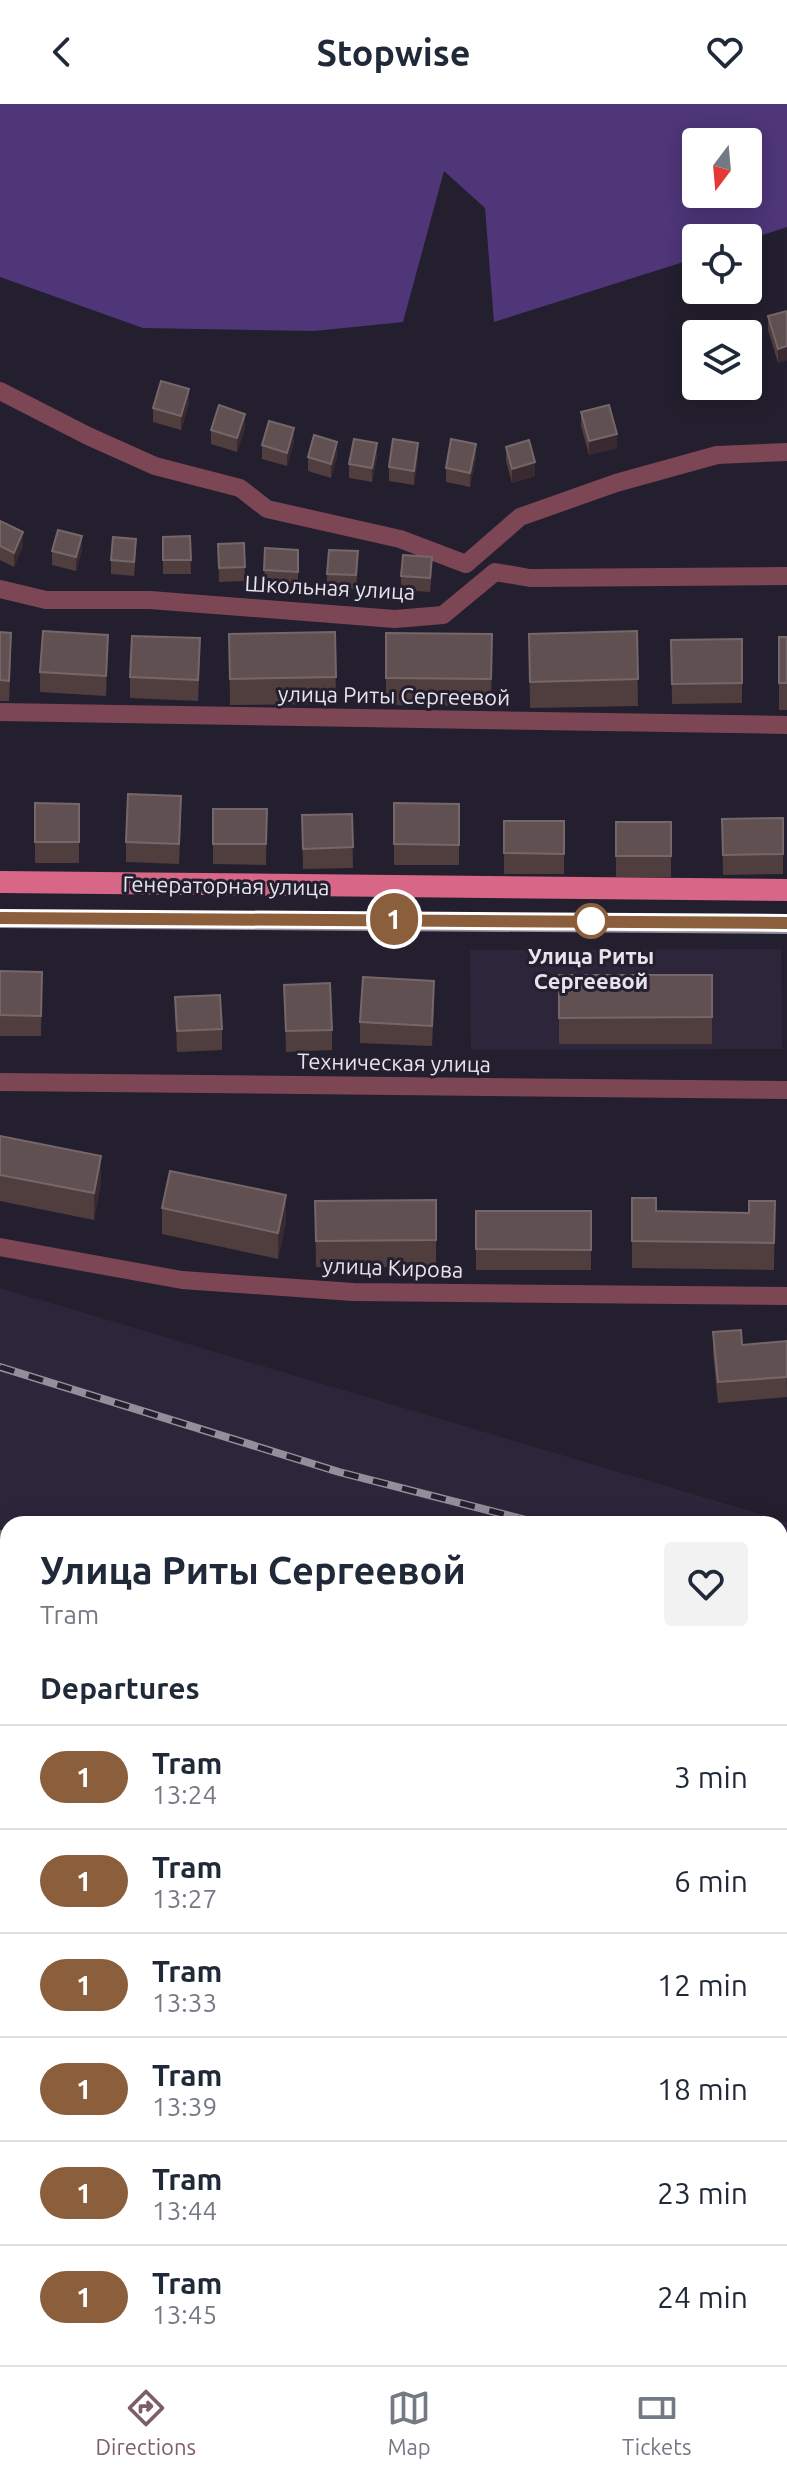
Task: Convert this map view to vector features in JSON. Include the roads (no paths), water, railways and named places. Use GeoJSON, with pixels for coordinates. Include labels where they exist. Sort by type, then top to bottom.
{"type":"FeatureCollection","features":[{"type":"Feature","properties":{"kind":"main road","name":"Генераторная улица"},"geometry":{"type":"LineString","coordinates":[[0,882],[787,890]]}},
{"type":"Feature","properties":{"kind":"street"},"geometry":{"type":"LineString","coordinates":[[0,391],[155,466],[240,488],[267,509],[400,539],[495,572],[530,578],[787,576]]}},
{"type":"Feature","properties":{"kind":"street"},"geometry":{"type":"LineString","coordinates":[[466,564],[520,517],[602,487],[717,455],[787,452]]}},
{"type":"Feature","properties":{"kind":"street","name":"Школьная улица"},"geometry":{"type":"LineString","coordinates":[[0,589],[46,600],[150,600],[395,619],[443,615],[495,572]]}},
{"type":"Feature","properties":{"kind":"street","name":"улица Риты Сергеевой"},"geometry":{"type":"LineString","coordinates":[[0,712],[787,725]]}},
{"type":"Feature","properties":{"kind":"street","name":"Техническая улица"},"geometry":{"type":"LineString","coordinates":[[0,1082],[787,1090]]}},
{"type":"Feature","properties":{"kind":"street","name":"улица Кирова"},"geometry":{"type":"LineString","coordinates":[[0,1247],[182,1280],[353,1292],[787,1296]]}},
{"type":"Feature","properties":{"kind":"tram line","name":"1"},"geometry":{"type":"LineString","coordinates":[[0,918],[787,923]]}},
{"type":"Feature","properties":{"kind":"tram line"},"geometry":{"type":"LineString","coordinates":[[0,927],[787,933]]}},
{"type":"Feature","properties":{"kind":"railway"},"geometry":{"type":"LineString","coordinates":[[0,1367],[339,1472],[511,1516]]}},
{"type":"Feature","properties":{"kind":"place","name":"Улица Риты Сергеевой"},"geometry":{"type":"Point","coordinates":[591,921]}}]}
